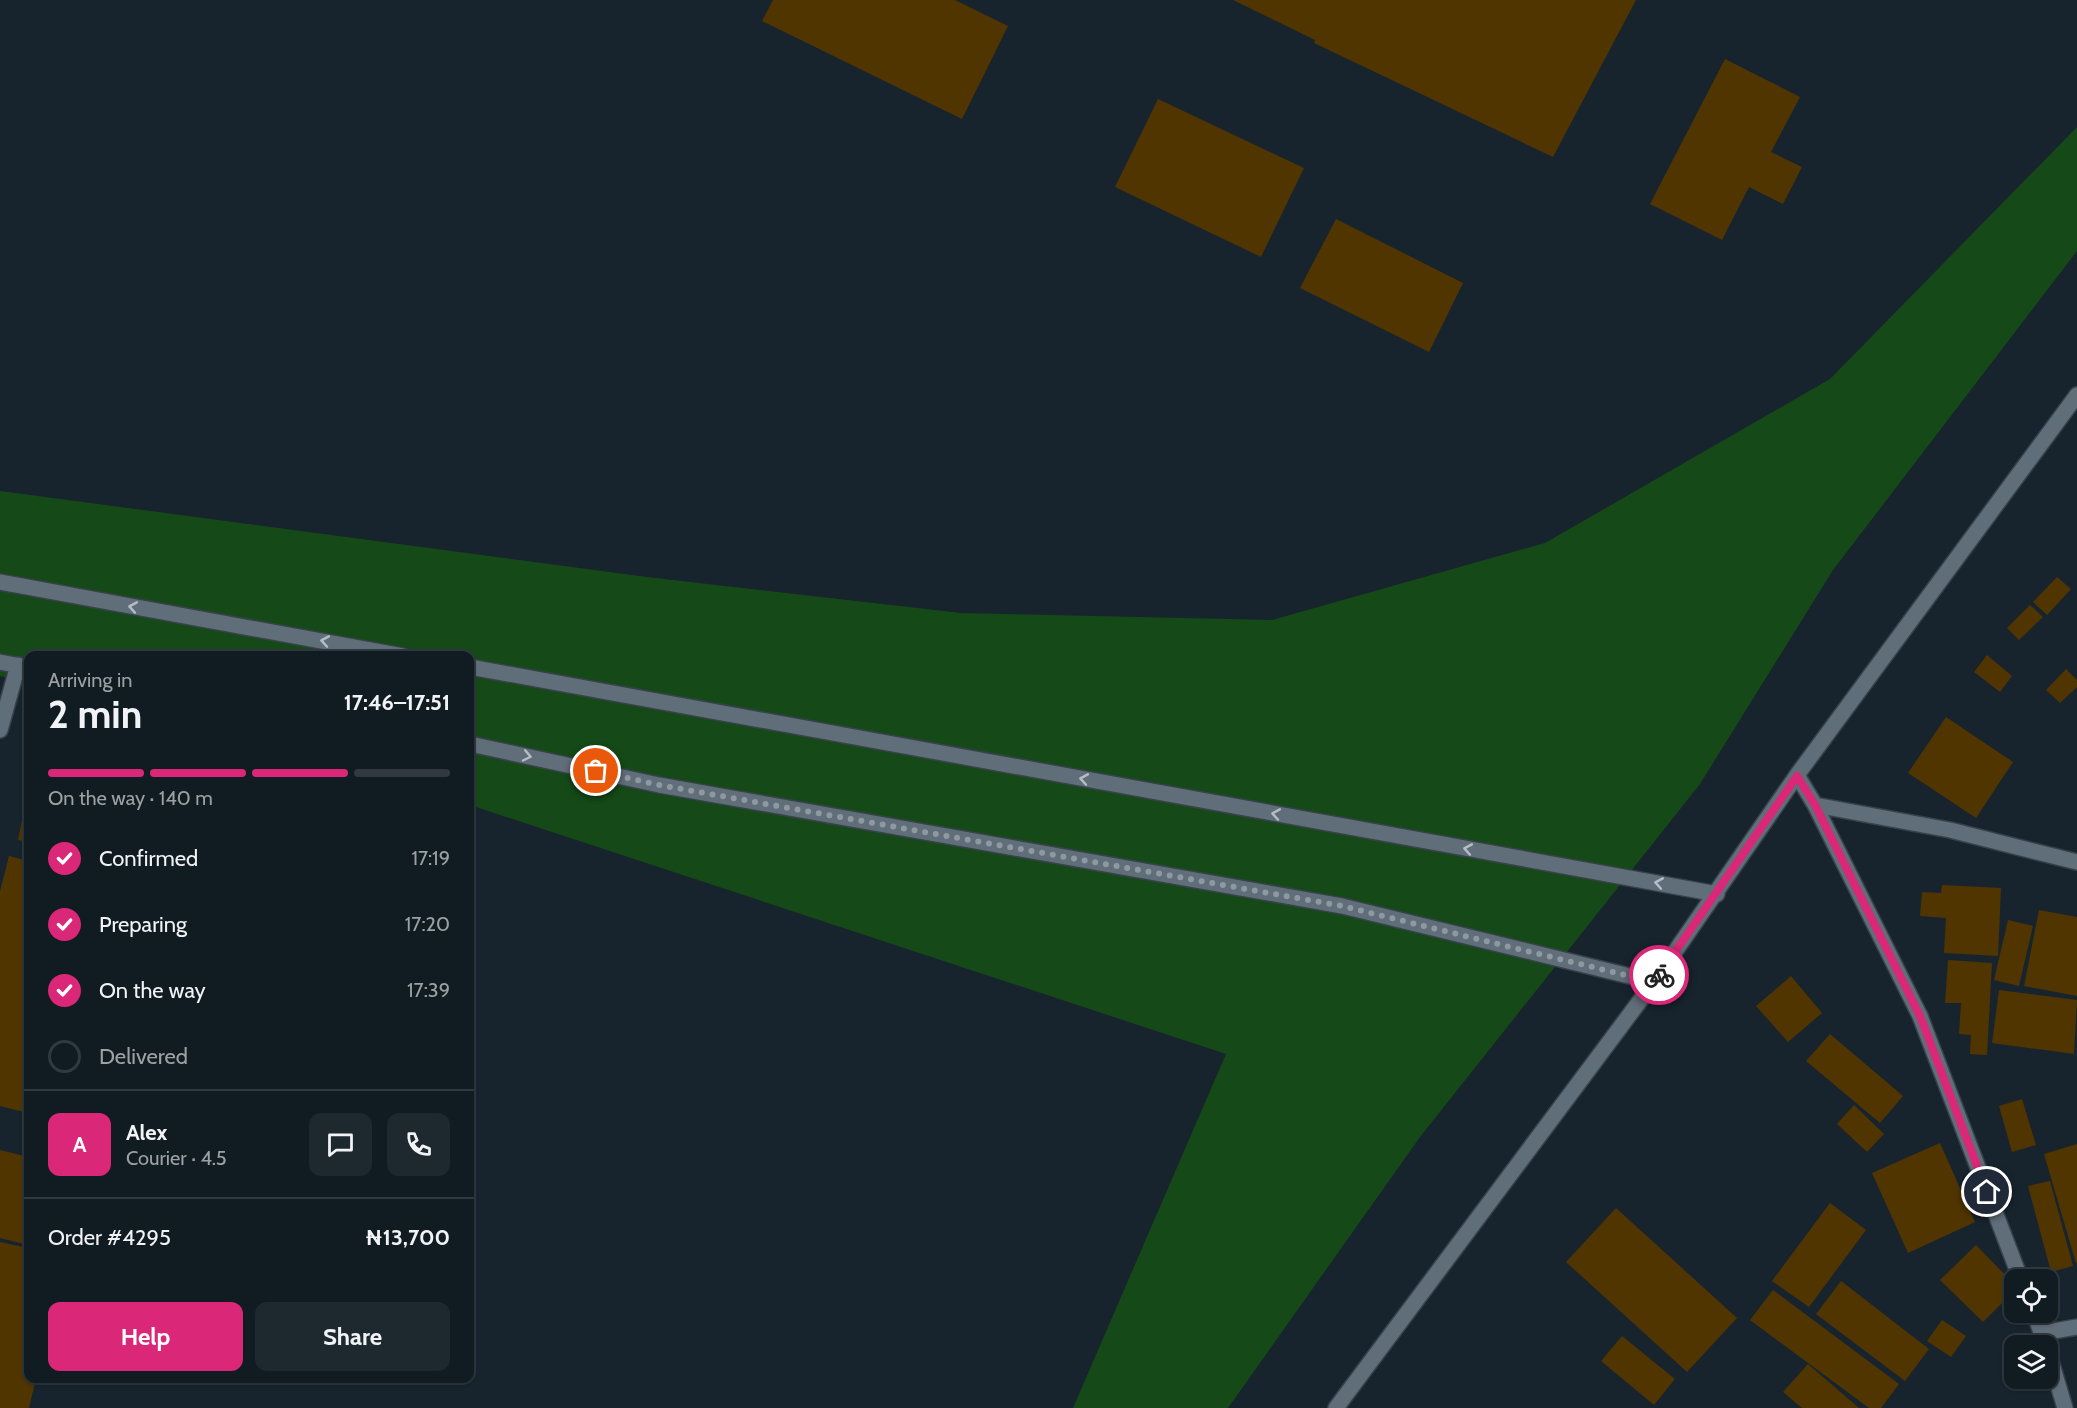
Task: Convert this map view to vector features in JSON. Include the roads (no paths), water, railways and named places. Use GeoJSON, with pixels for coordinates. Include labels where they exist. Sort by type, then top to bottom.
{"type":"FeatureCollection","features":[{"type":"Feature","properties":{"kind":"street"},"geometry":{"type":"LineString","coordinates":[[1336,1408],[1654,982],[1797,776],[2077,395]]}},
{"type":"Feature","properties":{"kind":"street"},"geometry":{"type":"LineString","coordinates":[[0,582],[376,651]]}},
{"type":"Feature","properties":{"kind":"street"},"geometry":{"type":"LineString","coordinates":[[0,662],[23,666],[0,730]]}},
{"type":"Feature","properties":{"kind":"street"},"geometry":{"type":"LineString","coordinates":[[474,669],[1717,894]]}},
{"type":"Feature","properties":{"kind":"street"},"geometry":{"type":"LineString","coordinates":[[474,745],[659,785],[1342,906],[1654,982]]}},
{"type":"Feature","properties":{"kind":"street"},"geometry":{"type":"LineString","coordinates":[[1797,776],[1815,805],[1920,1016],[2017,1269]]}},
{"type":"Feature","properties":{"kind":"street"},"geometry":{"type":"LineString","coordinates":[[1815,805],[1950,830],[2077,862]]}},
{"type":"Feature","properties":{"kind":"street"},"geometry":{"type":"LineString","coordinates":[[2055,1335],[2077,1327]]}},
{"type":"Feature","properties":{"kind":"street"},"geometry":{"type":"LineString","coordinates":[[2058,1385],[2065,1408]]}}]}
